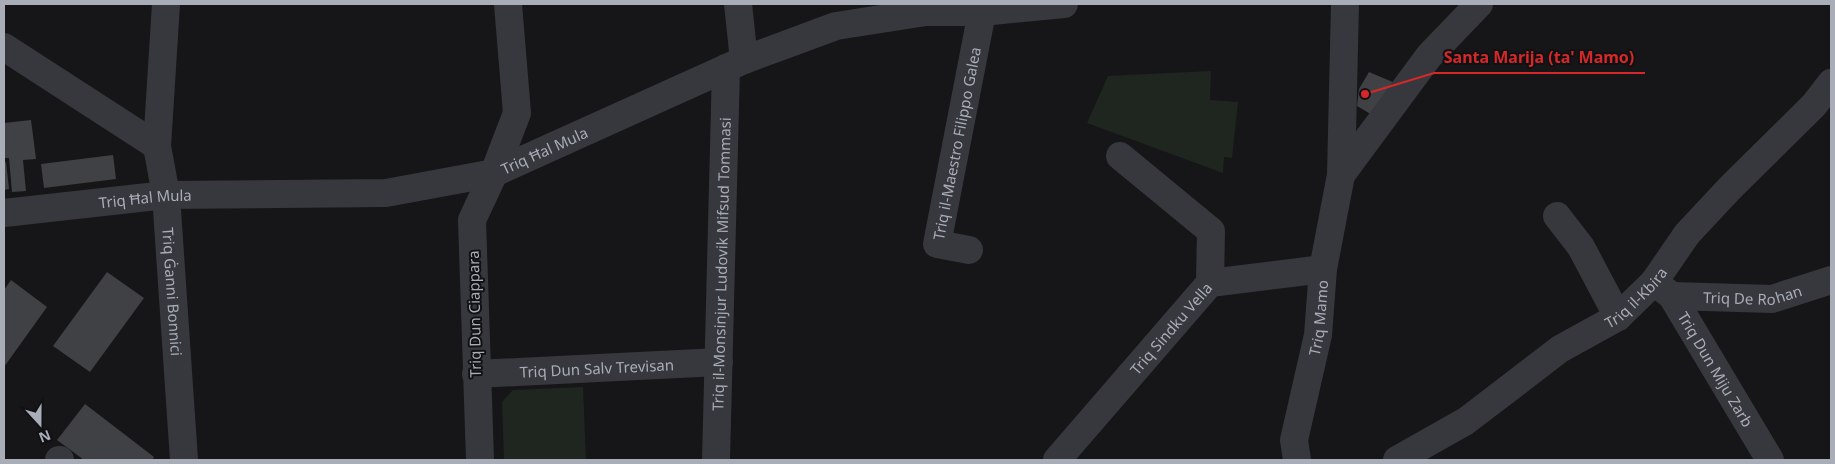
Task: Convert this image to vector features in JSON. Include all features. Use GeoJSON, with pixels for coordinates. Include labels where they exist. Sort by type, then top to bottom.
{"type":"FeatureCollection","features":[{"type":"Feature","properties":{"kind":"street","name":"Triq Ġanni Bonnici"},"geometry":{"type":"LineString","coordinates":[[166,4],[157,146],[166,195],[184,460]]}},
{"type":"Feature","properties":{"kind":"street","name":"Triq Dun Ciappara"},"geometry":{"type":"LineString","coordinates":[[480,460],[472,220],[494,173],[517,112],[508,4]]}},
{"type":"Feature","properties":{"kind":"street","name":"Triq il-Monsinjur Ludovik Mifsud Tommasi"},"geometry":{"type":"LineString","coordinates":[[716,460],[719,362],[738,4]]}},
{"type":"Feature","properties":{"kind":"street","name":"Triq Ħal Mula"},"geometry":{"type":"LineString","coordinates":[[4,214],[166,195],[386,193],[494,173],[735,64],[836,26],[926,8],[982,12],[1064,4]]}},
{"type":"Feature","properties":{"kind":"street","name":"Triq Mamo"},"geometry":{"type":"LineString","coordinates":[[1297,460],[1294,440],[1318,335],[1323,269],[1341,175],[1345,4]]}},
{"type":"Feature","properties":{"kind":"street","name":"Triq Mamo"},"geometry":{"type":"LineString","coordinates":[[1341,175],[1429,56],[1479,4]]}},
{"type":"Feature","properties":{"kind":"street","name":"Triq il-Maestro Filippo Galea"},"geometry":{"type":"LineString","coordinates":[[969,250],[937,244],[982,12]]}},
{"type":"Feature","properties":{"kind":"street"},"geometry":{"type":"LineString","coordinates":[[4,48],[157,146]]}},
{"type":"Feature","properties":{"kind":"street","name":"Triq il-Kbira"},"geometry":{"type":"LineString","coordinates":[[1397,460],[1466,421],[1560,349],[1618,317],[1663,289],[1687,234],[1730,188],[1814,105],[1831,83]]}},
{"type":"Feature","properties":{"kind":"street"},"geometry":{"type":"LineString","coordinates":[[1120,156],[1211,230],[1210,283]]}},
{"type":"Feature","properties":{"kind":"street"},"geometry":{"type":"LineString","coordinates":[[1557,216],[1581,247],[1618,317]]}},
{"type":"Feature","properties":{"kind":"street","name":"Triq Sindku Vella"},"geometry":{"type":"LineString","coordinates":[[1057,460],[1210,283],[1323,269]]}},
{"type":"Feature","properties":{"kind":"street","name":"Triq De Rohan"},"geometry":{"type":"LineString","coordinates":[[1663,289],[1772,299],[1831,280]]}},
{"type":"Feature","properties":{"kind":"street","name":"Triq Dun Miju Zarb"},"geometry":{"type":"LineString","coordinates":[[1663,289],[1770,460]]}},
{"type":"Feature","properties":{"kind":"street","name":"Triq Dun Salv Trevisan"},"geometry":{"type":"LineString","coordinates":[[476,374],[719,362]]}},
{"type":"Feature","properties":{"kind":"shaded area"},"geometry":{"type":"Polygon","coordinates":[[[1211,71],[1210,100],[1238,102],[1232,158],[1224,157],[1223,173],[1087,123],[1108,76],[1211,71]]]}},
{"type":"Feature","properties":{"kind":"shaded area"},"geometry":{"type":"Polygon","coordinates":[[[583,387],[586,460],[504,460],[502,402],[513,390],[583,387]]]}},
{"type":"Feature","properties":{"kind":"building"},"geometry":{"type":"Polygon","coordinates":[[[1369,72],[1395,83],[1374,116],[1357,106],[1359,89],[1369,72]]]}},
{"type":"Feature","properties":{"kind":"building"},"geometry":{"type":"Polygon","coordinates":[[[31,120],[36,159],[23,160],[26,191],[12,192],[9,158],[4,158],[4,123],[31,120]]]}},
{"type":"Feature","properties":{"kind":"building"},"geometry":{"type":"Polygon","coordinates":[[[113,155],[116,179],[44,188],[41,164],[113,155]]]}},
{"type":"Feature","properties":{"kind":"building"},"geometry":{"type":"Polygon","coordinates":[[[6,162],[9,189],[4,190],[4,163],[6,162]]]}},
{"type":"Feature","properties":{"kind":"building"},"geometry":{"type":"Polygon","coordinates":[[[107,272],[144,298],[90,372],[53,346],[107,272]]]}},
{"type":"Feature","properties":{"kind":"building"},"geometry":{"type":"Polygon","coordinates":[[[11,280],[47,307],[4,367],[4,290],[11,280]]]}},
{"type":"Feature","properties":{"kind":"building"},"geometry":{"type":"Polygon","coordinates":[[[85,404],[154,457],[152,460],[84,460],[57,440],[85,404]]]}},
{"type":"Feature","properties":{"kind":"place","name":"Santa Marija (ta' Mamo)"},"geometry":{"type":"Point","coordinates":[1365,94]}}]}
